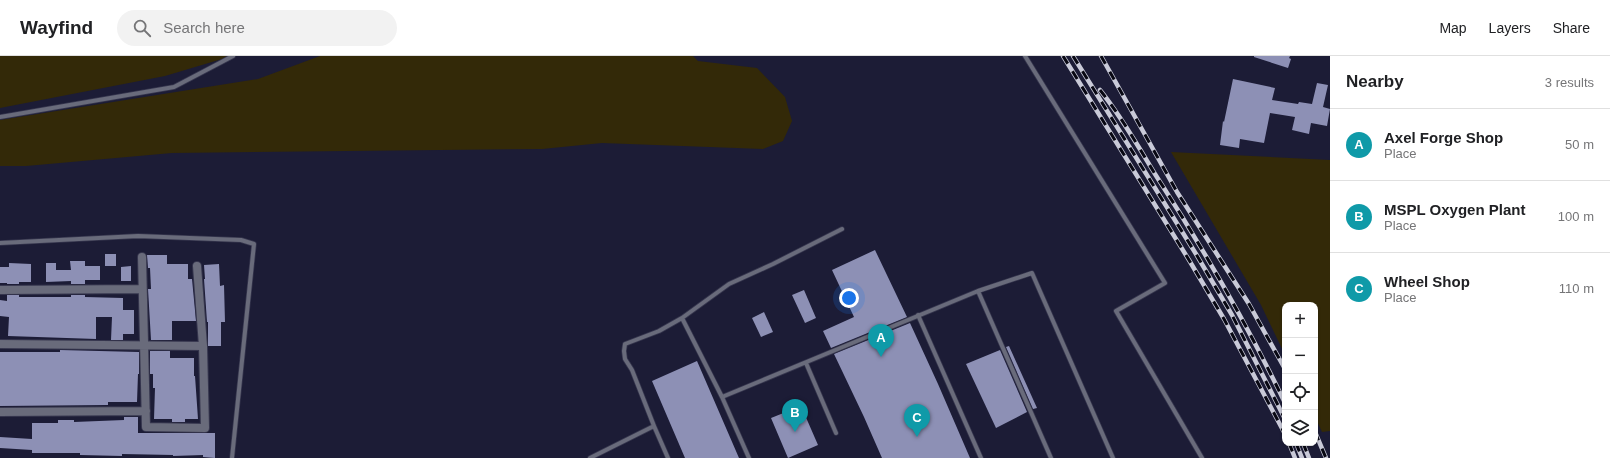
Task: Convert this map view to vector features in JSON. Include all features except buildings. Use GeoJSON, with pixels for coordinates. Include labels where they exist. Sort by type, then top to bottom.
{"type":"FeatureCollection","features":[{"type":"Feature","properties":{"kind":"street"},"geometry":{"type":"LineString","coordinates":[[142,257],[146,427],[205,428],[203,346],[198,266]]}},
{"type":"Feature","properties":{"kind":"street"},"geometry":{"type":"LineString","coordinates":[[0,290],[142,289]]}},
{"type":"Feature","properties":{"kind":"street"},"geometry":{"type":"LineString","coordinates":[[0,344],[203,346]]}},
{"type":"Feature","properties":{"kind":"street"},"geometry":{"type":"LineString","coordinates":[[0,412],[146,411]]}},
{"type":"Feature","properties":{"kind":"lane"},"geometry":{"type":"LineString","coordinates":[[0,117],[174,87],[234,56]]}},
{"type":"Feature","properties":{"kind":"lane"},"geometry":{"type":"LineString","coordinates":[[1025,56],[1165,283],[1116,311],[1202,458]]}},
{"type":"Feature","properties":{"kind":"lane"},"geometry":{"type":"LineString","coordinates":[[668,458],[632,370],[625,359],[624,348],[626,344],[659,331],[682,318],[729,284],[773,264],[842,229]]}},
{"type":"Feature","properties":{"kind":"lane"},"geometry":{"type":"LineString","coordinates":[[0,244],[138,236],[241,240],[254,244],[232,458]]}},
{"type":"Feature","properties":{"kind":"lane"},"geometry":{"type":"LineString","coordinates":[[722,398],[918,315],[978,291],[1032,273],[1113,458]]}},
{"type":"Feature","properties":{"kind":"lane"},"geometry":{"type":"LineString","coordinates":[[978,291],[1051,458]]}},
{"type":"Feature","properties":{"kind":"lane"},"geometry":{"type":"LineString","coordinates":[[918,315],[981,458]]}},
{"type":"Feature","properties":{"kind":"lane"},"geometry":{"type":"LineString","coordinates":[[682,318],[722,398],[727,405],[749,458]]}},
{"type":"Feature","properties":{"kind":"lane"},"geometry":{"type":"LineString","coordinates":[[806,363],[836,433]]}},
{"type":"Feature","properties":{"kind":"lane"},"geometry":{"type":"LineString","coordinates":[[590,458],[654,426]]}},
{"type":"Feature","properties":{"kind":"shaded area"},"geometry":{"type":"Polygon","coordinates":[[[0,56],[227,56],[222,59],[165,76],[0,108],[0,56]]]}},
{"type":"Feature","properties":{"kind":"shaded area"},"geometry":{"type":"Polygon","coordinates":[[[320,56],[693,56],[698,61],[757,68],[785,97],[792,121],[783,141],[763,149],[602,143],[542,149],[172,153],[26,166],[0,166],[0,120],[258,79],[320,56]]]}},
{"type":"Feature","properties":{"kind":"shaded area"},"geometry":{"type":"Polygon","coordinates":[[[1171,152],[1330,160],[1330,431],[1322,432],[1318,423],[1318,302],[1282,302],[1282,349],[1261,305],[1171,152]]]}},
{"type":"Feature","properties":{"kind":"railway"},"geometry":{"type":"LineString","coordinates":[[1063,56],[1224,319],[1282,428]]}},
{"type":"Feature","properties":{"kind":"railway"},"geometry":{"type":"LineString","coordinates":[[1073,56],[1196,254],[1232,315],[1282,413]]}},
{"type":"Feature","properties":{"kind":"railway"},"geometry":{"type":"LineString","coordinates":[[1101,56],[1177,192],[1249,304],[1282,364]]}},
{"type":"Feature","properties":{"kind":"railway"},"geometry":{"type":"LineString","coordinates":[[1100,90],[1129,131],[1207,258],[1240,315],[1282,397]]}},
{"type":"Feature","properties":{"kind":"railway"},"geometry":{"type":"LineString","coordinates":[[1318,439],[1326,458]]}},
{"type":"Feature","properties":{"kind":"railway"},"geometry":{"type":"LineString","coordinates":[[1290,446],[1295,458]]}},
{"type":"Feature","properties":{"kind":"railway"},"geometry":{"type":"LineString","coordinates":[[1297,446],[1302,458]]}},
{"type":"Feature","properties":{"kind":"railway"},"geometry":{"type":"LineString","coordinates":[[1304,446],[1309,458]]}},
{"type":"Feature","properties":{"kind":"place","name":"Axel Forge Shop"},"geometry":{"type":"Point","coordinates":[881,357]}},
{"type":"Feature","properties":{"kind":"place","name":"MSPL Oxygen Plant"},"geometry":{"type":"Point","coordinates":[795,432]}},
{"type":"Feature","properties":{"kind":"place","name":"Wheel Shop"},"geometry":{"type":"Point","coordinates":[917,437]}}]}
